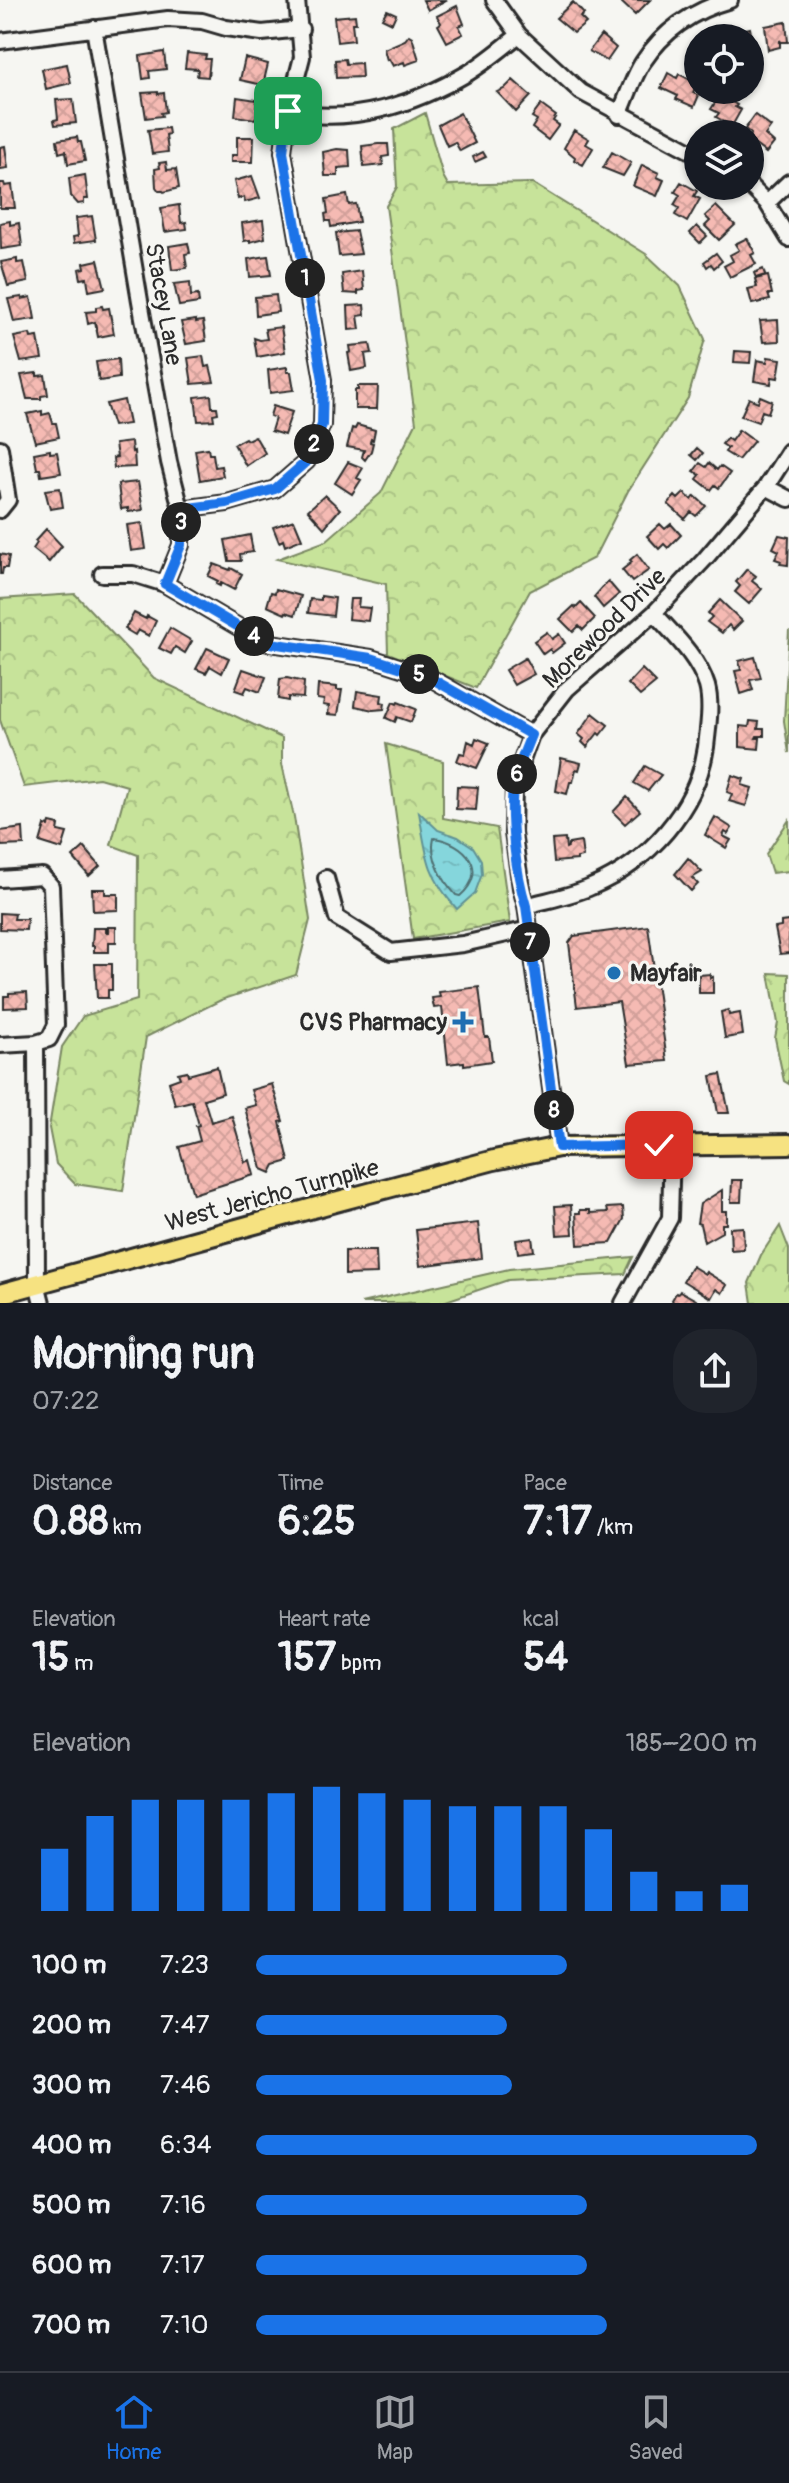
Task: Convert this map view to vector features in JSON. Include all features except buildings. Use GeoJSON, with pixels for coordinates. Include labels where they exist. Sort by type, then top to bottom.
{"type":"FeatureCollection","features":[{"type":"Feature","properties":{"kind":"main road","name":"West Jericho Turnpike"},"geometry":{"type":"LineString","coordinates":[[0,1294],[473,1165],[559,1147],[789,1144]]}},
{"type":"Feature","properties":{"kind":"street"},"geometry":{"type":"LineString","coordinates":[[181,509],[227,503],[275,489],[307,461],[322,425],[323,380],[283,152],[288,111],[302,57],[297,0]]}},
{"type":"Feature","properties":{"kind":"street"},"geometry":{"type":"LineString","coordinates":[[494,0],[519,35],[581,92],[684,148]]}},
{"type":"Feature","properties":{"kind":"street"},"geometry":{"type":"LineString","coordinates":[[619,115],[643,62],[672,28],[704,8],[730,0]]}},
{"type":"Feature","properties":{"kind":"street"},"geometry":{"type":"LineString","coordinates":[[0,41],[168,19],[202,21],[262,33],[301,29]]}},
{"type":"Feature","properties":{"kind":"street","name":"Stacey Lane"},"geometry":{"type":"LineString","coordinates":[[94,28],[169,462],[181,509],[181,545],[165,584]]}},
{"type":"Feature","properties":{"kind":"street"},"geometry":{"type":"LineString","coordinates":[[288,111],[309,116],[339,116],[387,108],[424,96],[470,72],[519,35]]}},
{"type":"Feature","properties":{"kind":"street"},"geometry":{"type":"LineString","coordinates":[[767,203],[789,182]]}},
{"type":"Feature","properties":{"kind":"street"},"geometry":{"type":"LineString","coordinates":[[764,200],[789,239]]}},
{"type":"Feature","properties":{"kind":"street"},"geometry":{"type":"LineString","coordinates":[[0,448],[8,500],[0,510]]}},
{"type":"Feature","properties":{"kind":"street","name":"Morewood Drive"},"geometry":{"type":"LineString","coordinates":[[559,1147],[521,888],[513,820],[514,783],[531,735],[567,689],[654,613],[705,559],[766,487],[789,451]]}},
{"type":"Feature","properties":{"kind":"street"},"geometry":{"type":"LineString","coordinates":[[766,487],[789,499]]}},
{"type":"Feature","properties":{"kind":"street"},"geometry":{"type":"LineString","coordinates":[[102,574],[133,574],[165,584],[264,642],[371,658],[427,676],[531,735]]}},
{"type":"Feature","properties":{"kind":"street"},"geometry":{"type":"LineString","coordinates":[[526,906],[589,888],[616,875],[658,843],[690,796],[704,759],[709,721],[707,687],[691,653],[654,613]]}},
{"type":"Feature","properties":{"kind":"street"},"geometry":{"type":"LineString","coordinates":[[0,879],[42,876],[51,886],[56,1025],[49,1039],[0,1045]]}},
{"type":"Feature","properties":{"kind":"street"},"geometry":{"type":"LineString","coordinates":[[326,878],[337,918],[391,952],[463,944],[529,929]]}},
{"type":"Feature","properties":{"kind":"street"},"geometry":{"type":"LineString","coordinates":[[36,1043],[37,1283],[42,1303]]}},
{"type":"Feature","properties":{"kind":"street"},"geometry":{"type":"LineString","coordinates":[[623,1303],[670,1218],[672,1144]]}},
{"type":"Feature","properties":{"kind":"green space"},"geometry":{"type":"Polygon","coordinates":[[[425,113],[448,185],[532,183],[646,254],[680,286],[705,339],[688,398],[628,491],[594,558],[530,591],[476,688],[388,653],[386,584],[277,559],[326,541],[381,493],[416,423],[386,206],[397,187],[394,129],[425,113]]]}},
{"type":"Feature","properties":{"kind":"green space"},"geometry":{"type":"Polygon","coordinates":[[[75,594],[154,678],[282,738],[282,764],[294,817],[310,920],[296,975],[221,1000],[146,1037],[123,1191],[75,1184],[56,1164],[49,1128],[62,1047],[83,1016],[137,1000],[138,855],[111,845],[127,786],[99,778],[24,787],[0,720],[0,599],[75,594]]]}},
{"type":"Feature","properties":{"kind":"green space"},"geometry":{"type":"Polygon","coordinates":[[[789,630],[789,753],[784,721],[789,630]]]}},
{"type":"Feature","properties":{"kind":"green space"},"geometry":{"type":"Polygon","coordinates":[[[386,744],[443,761],[443,818],[497,828],[510,922],[413,939],[386,744]]]}},
{"type":"Feature","properties":{"kind":"green space"},"geometry":{"type":"Polygon","coordinates":[[[789,820],[789,871],[772,873],[766,854],[789,820]]]}},
{"type":"Feature","properties":{"kind":"green space"},"geometry":{"type":"Polygon","coordinates":[[[769,973],[789,974],[789,1084],[784,1081],[775,1038],[778,1023],[769,973]]]}},
{"type":"Feature","properties":{"kind":"green space"},"geometry":{"type":"Polygon","coordinates":[[[780,1226],[789,1249],[789,1303],[752,1303],[749,1283],[761,1255],[780,1226]]]}},
{"type":"Feature","properties":{"kind":"green space"},"geometry":{"type":"Polygon","coordinates":[[[633,1257],[625,1274],[508,1280],[440,1303],[361,1303],[509,1269],[633,1257]]]}},
{"type":"Feature","properties":{"kind":"water"},"geometry":{"type":"Polygon","coordinates":[[[419,812],[438,830],[458,837],[473,847],[481,860],[482,874],[475,893],[457,909],[434,875],[426,852],[419,812]]]}},
{"type":"Feature","properties":{"kind":"place","name":"Mayfair"},"geometry":{"type":"Point","coordinates":[614,973]}},
{"type":"Feature","properties":{"kind":"place","name":"CVS Pharmacy"},"geometry":{"type":"Point","coordinates":[463,1022]}},
{"type":"Feature","properties":{"kind":"route"},"geometry":{"type":"LineString","coordinates":[[288,111],[283,152],[323,380],[322,425],[307,461],[275,489],[227,503],[181,509],[181,545],[165,584],[264,642],[371,658],[427,676],[531,735],[514,783],[513,833],[559,1147],[659,1145]]}}]}
